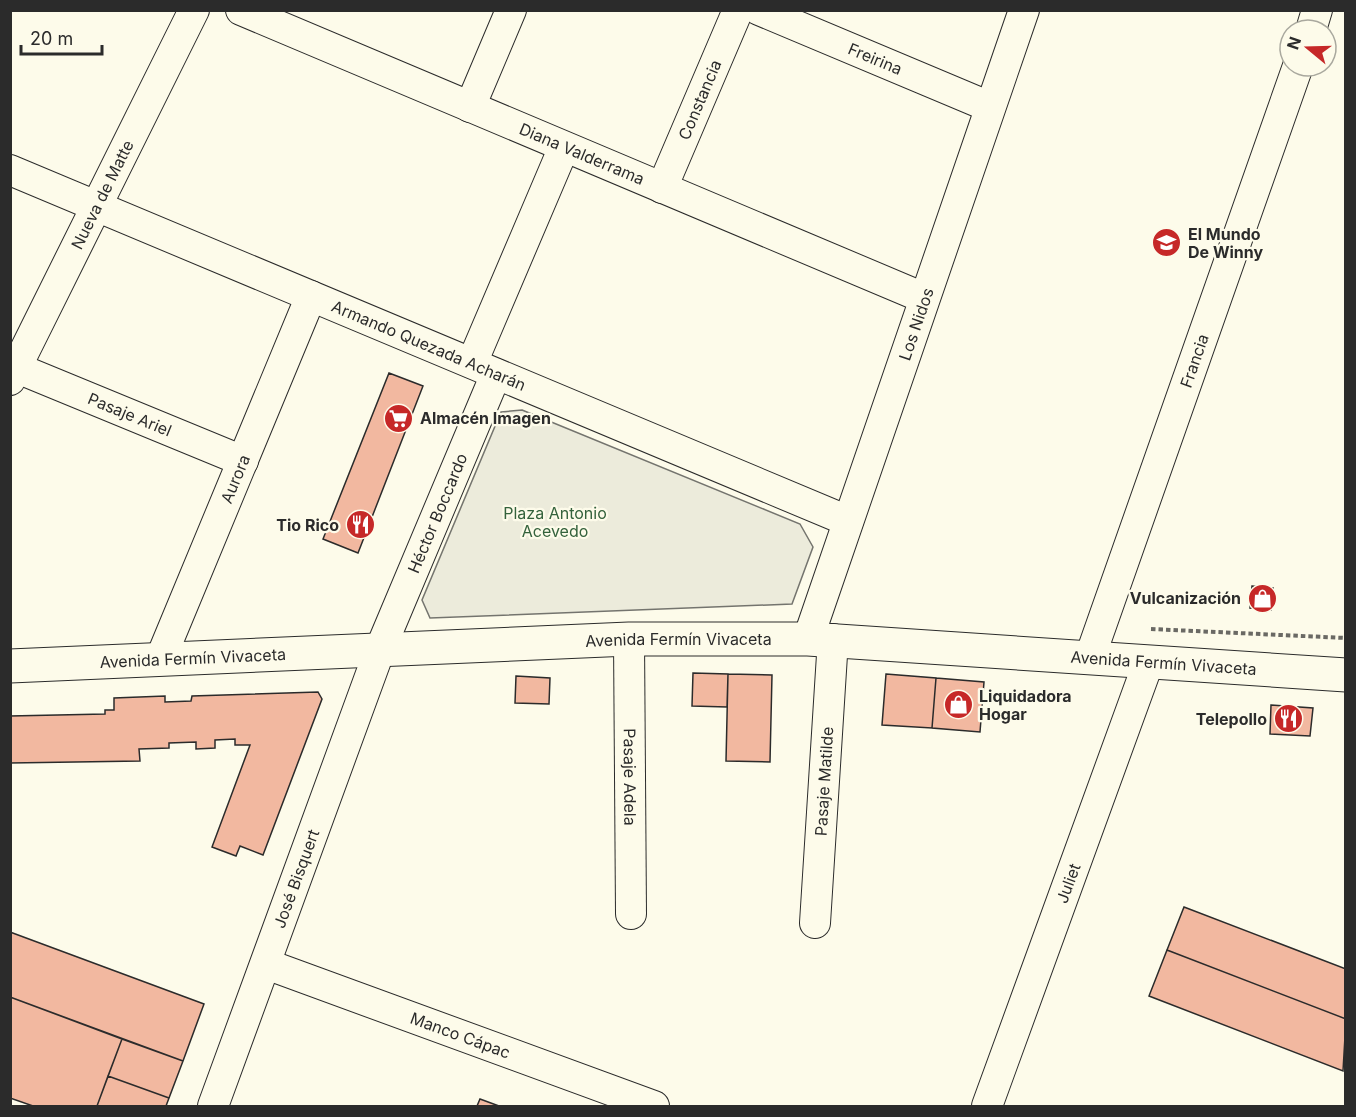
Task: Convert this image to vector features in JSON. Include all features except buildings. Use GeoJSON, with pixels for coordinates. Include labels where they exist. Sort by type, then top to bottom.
{"type":"FeatureCollection","features":[{"type":"Feature","properties":{"kind":"main road","name":"Avenida Fermín Vivaceta"},"geometry":{"type":"LineString","coordinates":[[10,666],[380,652],[629,639],[820,639],[1346,675]]}},
{"type":"Feature","properties":{"kind":"street","name":"Nueva de Matte"},"geometry":{"type":"LineString","coordinates":[[14,374],[194,10]]}},
{"type":"Feature","properties":{"kind":"street","name":"Diana Valderrama"},"geometry":{"type":"LineString","coordinates":[[241,10],[924,298]]}},
{"type":"Feature","properties":{"kind":"street"},"geometry":{"type":"LineString","coordinates":[[470,107],[511,10]]}},
{"type":"Feature","properties":{"kind":"street","name":"Constancia"},"geometry":{"type":"LineString","coordinates":[[662,188],[738,10]]}},
{"type":"Feature","properties":{"kind":"street","name":"Freirina"},"geometry":{"type":"LineString","coordinates":[[759,10],[990,107]]}},
{"type":"Feature","properties":{"kind":"street","name":"Los Nidos"},"geometry":{"type":"LineString","coordinates":[[820,639],[848,521],[1024,10]]}},
{"type":"Feature","properties":{"kind":"street","name":"Francia"},"geometry":{"type":"LineString","coordinates":[[1090,657],[1294,78]]}},
{"type":"Feature","properties":{"kind":"street","name":"Héctor Boccardo"},"geometry":{"type":"LineString","coordinates":[[380,652],[564,147]]}},
{"type":"Feature","properties":{"kind":"street","name":"Armando Quezada Acharán"},"geometry":{"type":"LineString","coordinates":[[10,170],[848,521]]}},
{"type":"Feature","properties":{"kind":"street","name":"Aurora"},"geometry":{"type":"LineString","coordinates":[[160,660],[311,296]]}},
{"type":"Feature","properties":{"kind":"street","name":"Pasaje Ariel"},"geometry":{"type":"LineString","coordinates":[[14,374],[243,461]]}},
{"type":"Feature","properties":{"kind":"street","name":"Pasaje Adela"},"geometry":{"type":"LineString","coordinates":[[629,639],[631,914]]}},
{"type":"Feature","properties":{"kind":"street","name":"Pasaje Matilde"},"geometry":{"type":"LineString","coordinates":[[815,923],[820,639]]}},
{"type":"Feature","properties":{"kind":"street","name":"José Bisquert"},"geometry":{"type":"LineString","coordinates":[[213,1107],[380,652]]}},
{"type":"Feature","properties":{"kind":"street","name":"Juliet"},"geometry":{"type":"LineString","coordinates":[[987,1107],[1149,661]]}},
{"type":"Feature","properties":{"kind":"street","name":"Manco Cápac"},"geometry":{"type":"LineString","coordinates":[[266,964],[654,1107]]}},
{"type":"Feature","properties":{"kind":"green space","name":"Plaza Antonio Acevedo"},"geometry":{"type":"Polygon","coordinates":[[[522,410],[800,524],[813,547],[792,604],[430,618],[422,600],[501,412],[522,410]]]}},
{"type":"Feature","properties":{"kind":"place","name":"El Mundo De Winny"},"geometry":{"type":"Point","coordinates":[1167,243]}},
{"type":"Feature","properties":{"kind":"place","name":"Almacén Imagen"},"geometry":{"type":"Point","coordinates":[399,418]}},
{"type":"Feature","properties":{"kind":"place","name":"Tio Rico"},"geometry":{"type":"Point","coordinates":[360,525]}},
{"type":"Feature","properties":{"kind":"place","name":"Vulcanización"},"geometry":{"type":"Point","coordinates":[1262,598]}},
{"type":"Feature","properties":{"kind":"place","name":"Liquidadora Hogar"},"geometry":{"type":"Point","coordinates":[958,705]}},
{"type":"Feature","properties":{"kind":"place","name":"Telepollo"},"geometry":{"type":"Point","coordinates":[1288,719]}}]}
